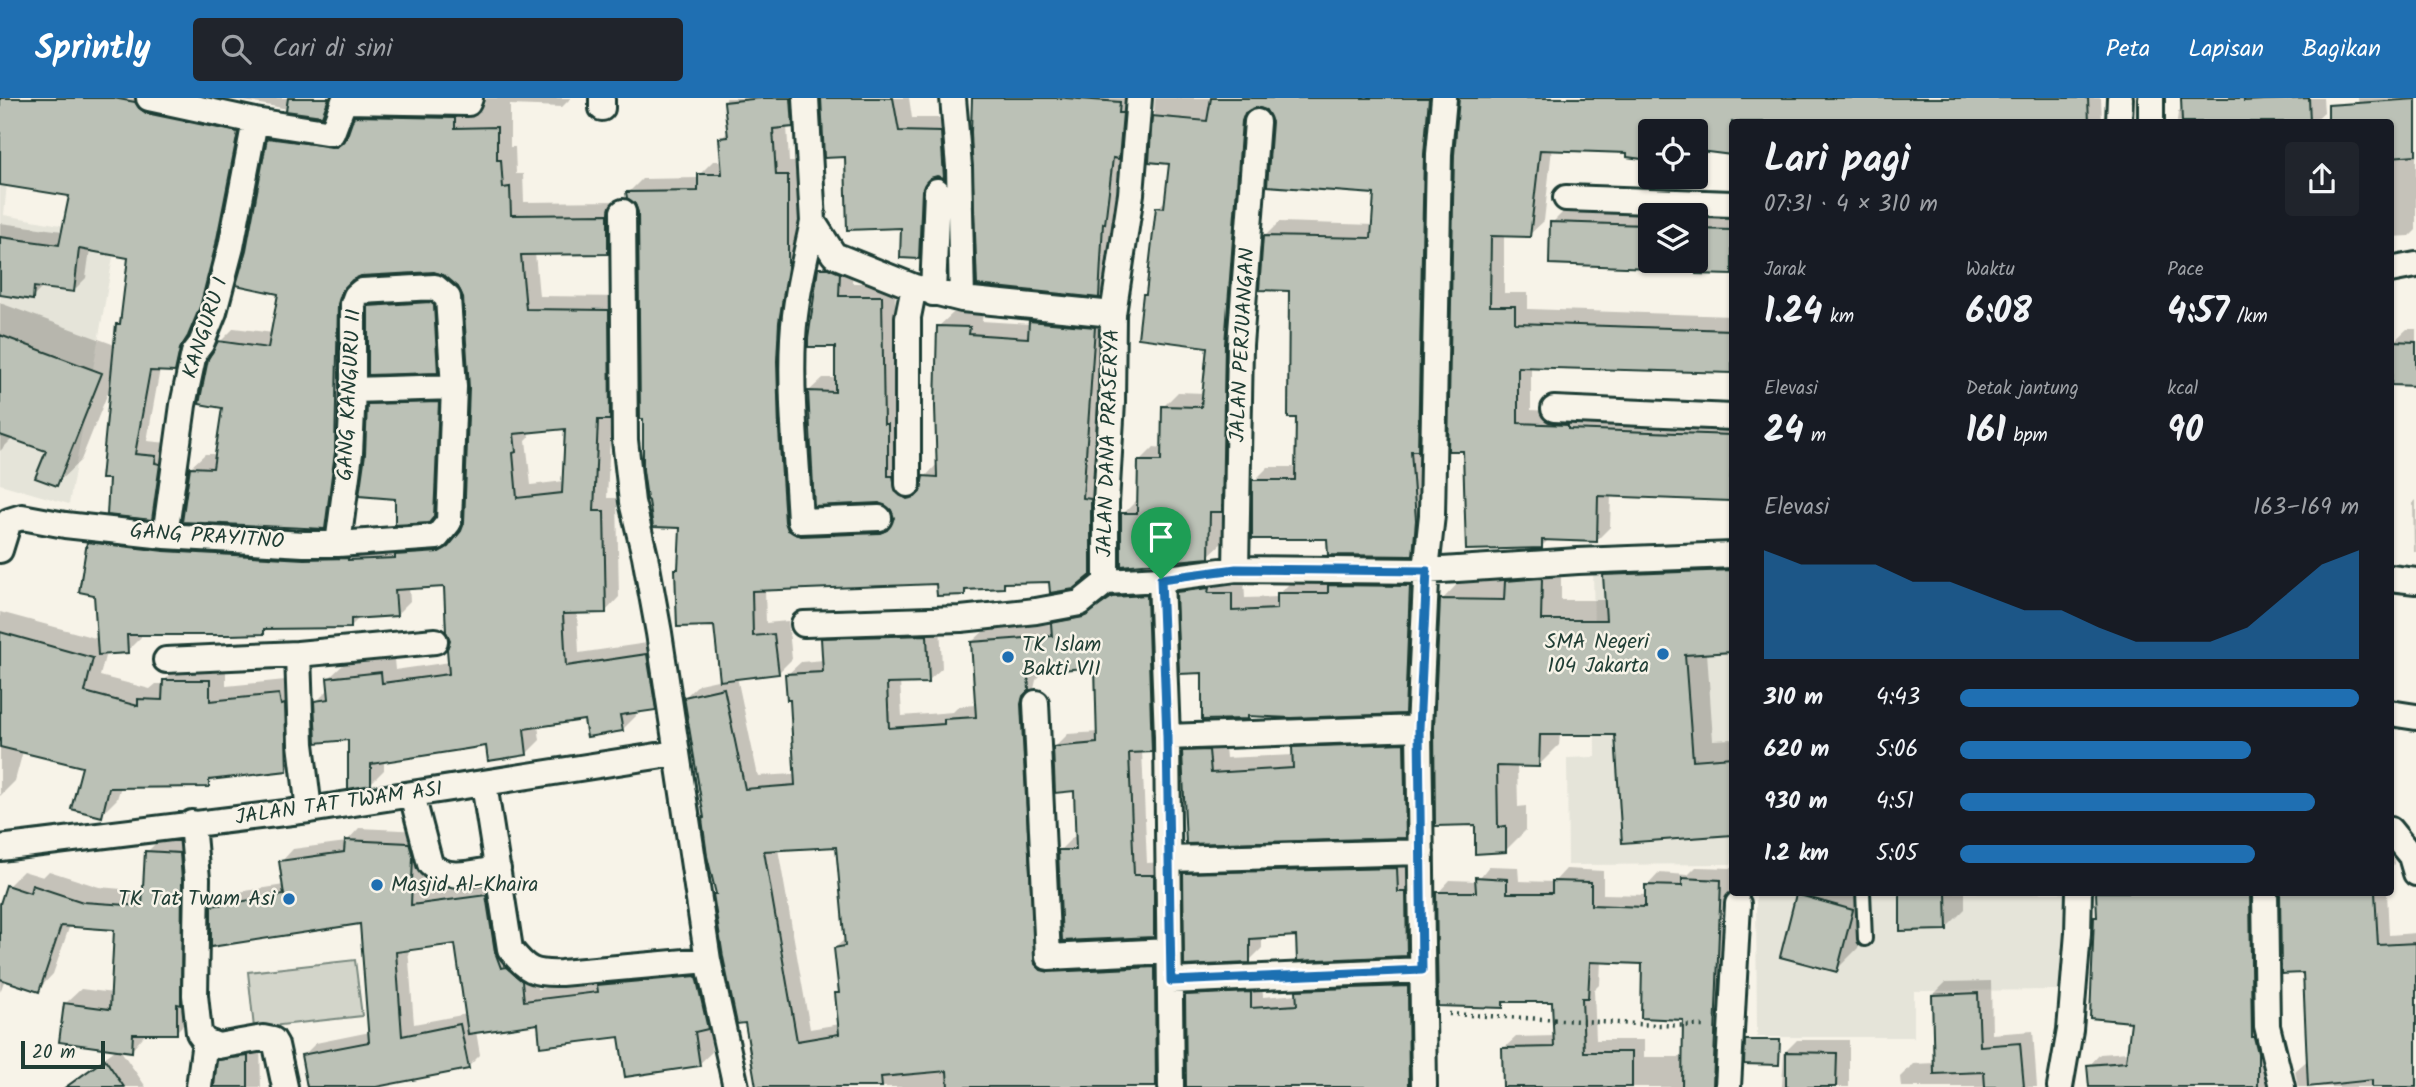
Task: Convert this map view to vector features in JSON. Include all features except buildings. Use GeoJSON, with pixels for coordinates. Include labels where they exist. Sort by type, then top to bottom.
{"type":"FeatureCollection","features":[{"type":"Feature","properties":{"kind":"street"},"geometry":{"type":"LineString","coordinates":[[149,98],[255,121],[332,133],[344,100],[468,103],[470,98]]}},
{"type":"Feature","properties":{"kind":"street"},"geometry":{"type":"LineString","coordinates":[[806,98],[813,222],[800,283],[793,338],[800,521],[879,518]]}},
{"type":"Feature","properties":{"kind":"street"},"geometry":{"type":"LineString","coordinates":[[953,98],[959,167],[962,299]]}},
{"type":"Feature","properties":{"kind":"street","name":"JALAN DANA PRASERYA"},"geometry":{"type":"LineString","coordinates":[[1139,98],[1131,194],[1113,314],[1105,582],[1161,579],[1236,569],[1427,571],[1729,555]]}},
{"type":"Feature","properties":{"kind":"street"},"geometry":{"type":"LineString","coordinates":[[1424,1087],[1419,728],[1435,432],[1439,155],[1444,98]]}},
{"type":"Feature","properties":{"kind":"street"},"geometry":{"type":"LineString","coordinates":[[2119,119],[2120,98]]}},
{"type":"Feature","properties":{"kind":"street"},"geometry":{"type":"LineString","coordinates":[[2151,98],[2151,119]]}},
{"type":"Feature","properties":{"kind":"street","name":"KANGURU I"},"geometry":{"type":"LineString","coordinates":[[165,536],[194,353],[201,344],[214,312],[231,247],[255,121]]}},
{"type":"Feature","properties":{"kind":"street","name":"JALAN PERJUANGAN"},"geometry":{"type":"LineString","coordinates":[[1236,569],[1240,345],[1258,122]]}},
{"type":"Feature","properties":{"kind":"street"},"geometry":{"type":"LineString","coordinates":[[908,484],[908,317],[924,290],[937,191]]}},
{"type":"Feature","properties":{"kind":"street"},"geometry":{"type":"LineString","coordinates":[[1566,198],[1729,204]]}},
{"type":"Feature","properties":{"kind":"street"},"geometry":{"type":"LineString","coordinates":[[623,212],[625,440],[632,502],[659,633],[708,960],[736,1087]]}},
{"type":"Feature","properties":{"kind":"street"},"geometry":{"type":"LineString","coordinates":[[813,222],[834,255],[924,290],[962,299],[1113,314]]}},
{"type":"Feature","properties":{"kind":"street"},"geometry":{"type":"LineString","coordinates":[[2394,269],[2416,265]]}},
{"type":"Feature","properties":{"kind":"street","name":"GANG KANGURU II"},"geometry":{"type":"LineString","coordinates":[[338,544],[350,453],[354,390],[353,304],[356,296],[362,291],[435,287],[448,298],[454,387]]}},
{"type":"Feature","properties":{"kind":"street"},"geometry":{"type":"LineString","coordinates":[[354,390],[454,387]]}},
{"type":"Feature","properties":{"kind":"street","name":"GANG PRAYITNO"},"geometry":{"type":"LineString","coordinates":[[0,550],[9,521],[22,517],[65,525],[165,536],[338,544],[437,537],[449,522],[454,387]]}},
{"type":"Feature","properties":{"kind":"street"},"geometry":{"type":"LineString","coordinates":[[1554,409],[1729,417]]}},
{"type":"Feature","properties":{"kind":"street"},"geometry":{"type":"LineString","coordinates":[[2394,578],[2416,581]]}},
{"type":"Feature","properties":{"kind":"street"},"geometry":{"type":"LineString","coordinates":[[1161,579],[1167,737],[1171,1087]]}},
{"type":"Feature","properties":{"kind":"street"},"geometry":{"type":"LineString","coordinates":[[804,624],[961,620],[1036,611],[1080,603],[1105,582]]}},
{"type":"Feature","properties":{"kind":"street"},"geometry":{"type":"LineString","coordinates":[[166,660],[298,654],[435,641]]}},
{"type":"Feature","properties":{"kind":"street"},"geometry":{"type":"LineString","coordinates":[[298,654],[301,744],[309,810]]}},
{"type":"Feature","properties":{"kind":"street"},"geometry":{"type":"LineString","coordinates":[[1036,703],[1048,957],[1169,951]]}},
{"type":"Feature","properties":{"kind":"street"},"geometry":{"type":"LineString","coordinates":[[2394,714],[2416,717]]}},
{"type":"Feature","properties":{"kind":"street"},"geometry":{"type":"LineString","coordinates":[[1167,737],[1419,728]]}},
{"type":"Feature","properties":{"kind":"street","name":"JALAN TAT TWAM ASI"},"geometry":{"type":"LineString","coordinates":[[0,848],[309,810],[676,753]]}},
{"type":"Feature","properties":{"kind":"street"},"geometry":{"type":"LineString","coordinates":[[484,784],[510,949],[524,967],[539,973],[561,973],[708,960]]}},
{"type":"Feature","properties":{"kind":"street"},"geometry":{"type":"LineString","coordinates":[[412,795],[429,864],[450,876],[498,869]]}},
{"type":"Feature","properties":{"kind":"street"},"geometry":{"type":"LineString","coordinates":[[192,823],[197,879],[195,995],[199,1033],[205,1041],[218,1046],[263,1038],[273,1040],[285,1087]]}},
{"type":"Feature","properties":{"kind":"street"},"geometry":{"type":"LineString","coordinates":[[2394,835],[2411,856],[2416,873]]}},
{"type":"Feature","properties":{"kind":"street"},"geometry":{"type":"LineString","coordinates":[[1169,859],[1421,852]]}},
{"type":"Feature","properties":{"kind":"street"},"geometry":{"type":"LineString","coordinates":[[2060,1087],[2070,1030],[2079,896]]}},
{"type":"Feature","properties":{"kind":"street"},"geometry":{"type":"LineString","coordinates":[[2265,896],[2267,1026],[2282,1087]]}},
{"type":"Feature","properties":{"kind":"street"},"geometry":{"type":"LineString","coordinates":[[1728,1087],[1738,905]]}},
{"type":"Feature","properties":{"kind":"street"},"geometry":{"type":"LineString","coordinates":[[1171,981],[1422,970]]}},
{"type":"Feature","properties":{"kind":"street"},"geometry":{"type":"LineString","coordinates":[[199,1087],[205,1041]]}},
{"type":"Feature","properties":{"kind":"lane"},"geometry":{"type":"LineString","coordinates":[[1863,896],[1865,939]]}},
{"type":"Feature","properties":{"kind":"path"},"geometry":{"type":"LineString","coordinates":[[1424,1013],[1655,1025],[1731,1026]]}},
{"type":"Feature","properties":{"kind":"shaded area"},"geometry":{"type":"Polygon","coordinates":[[[0,98],[15,98],[4,215],[117,235],[69,504],[0,484],[0,98]]]}},
{"type":"Feature","properties":{"kind":"shaded area","name":"SMA Negeri 104 Jakarta"},"geometry":{"type":"Polygon","coordinates":[[[1729,550],[1729,864],[1568,865],[1567,758],[1595,757],[1593,551],[1729,550]]]}},
{"type":"Feature","properties":{"kind":"shaded area"},"geometry":{"type":"Polygon","coordinates":[[[1756,896],[2066,896],[2067,990],[1914,991],[1914,1037],[1757,1037],[1756,896]]]}},
{"type":"Feature","properties":{"kind":"shaded area"},"geometry":{"type":"Polygon","coordinates":[[[355,960],[362,1016],[254,1028],[248,972],[355,960]]]}},
{"type":"Feature","properties":{"kind":"place","name":"SMA Negeri 104 Jakarta"},"geometry":{"type":"Point","coordinates":[1663,654]}},
{"type":"Feature","properties":{"kind":"place","name":"TK Islam Bakti VII"},"geometry":{"type":"Point","coordinates":[1008,657]}},
{"type":"Feature","properties":{"kind":"place","name":"Masjid Al-Khaira"},"geometry":{"type":"Point","coordinates":[377,885]}},
{"type":"Feature","properties":{"kind":"place","name":"TK Tat Twam Asi"},"geometry":{"type":"Point","coordinates":[289,899]}},
{"type":"Feature","properties":{"kind":"route"},"geometry":{"type":"LineString","coordinates":[[1236,569],[1427,571],[1419,728],[1422,970],[1171,981],[1161,579],[1236,569]]}}]}
